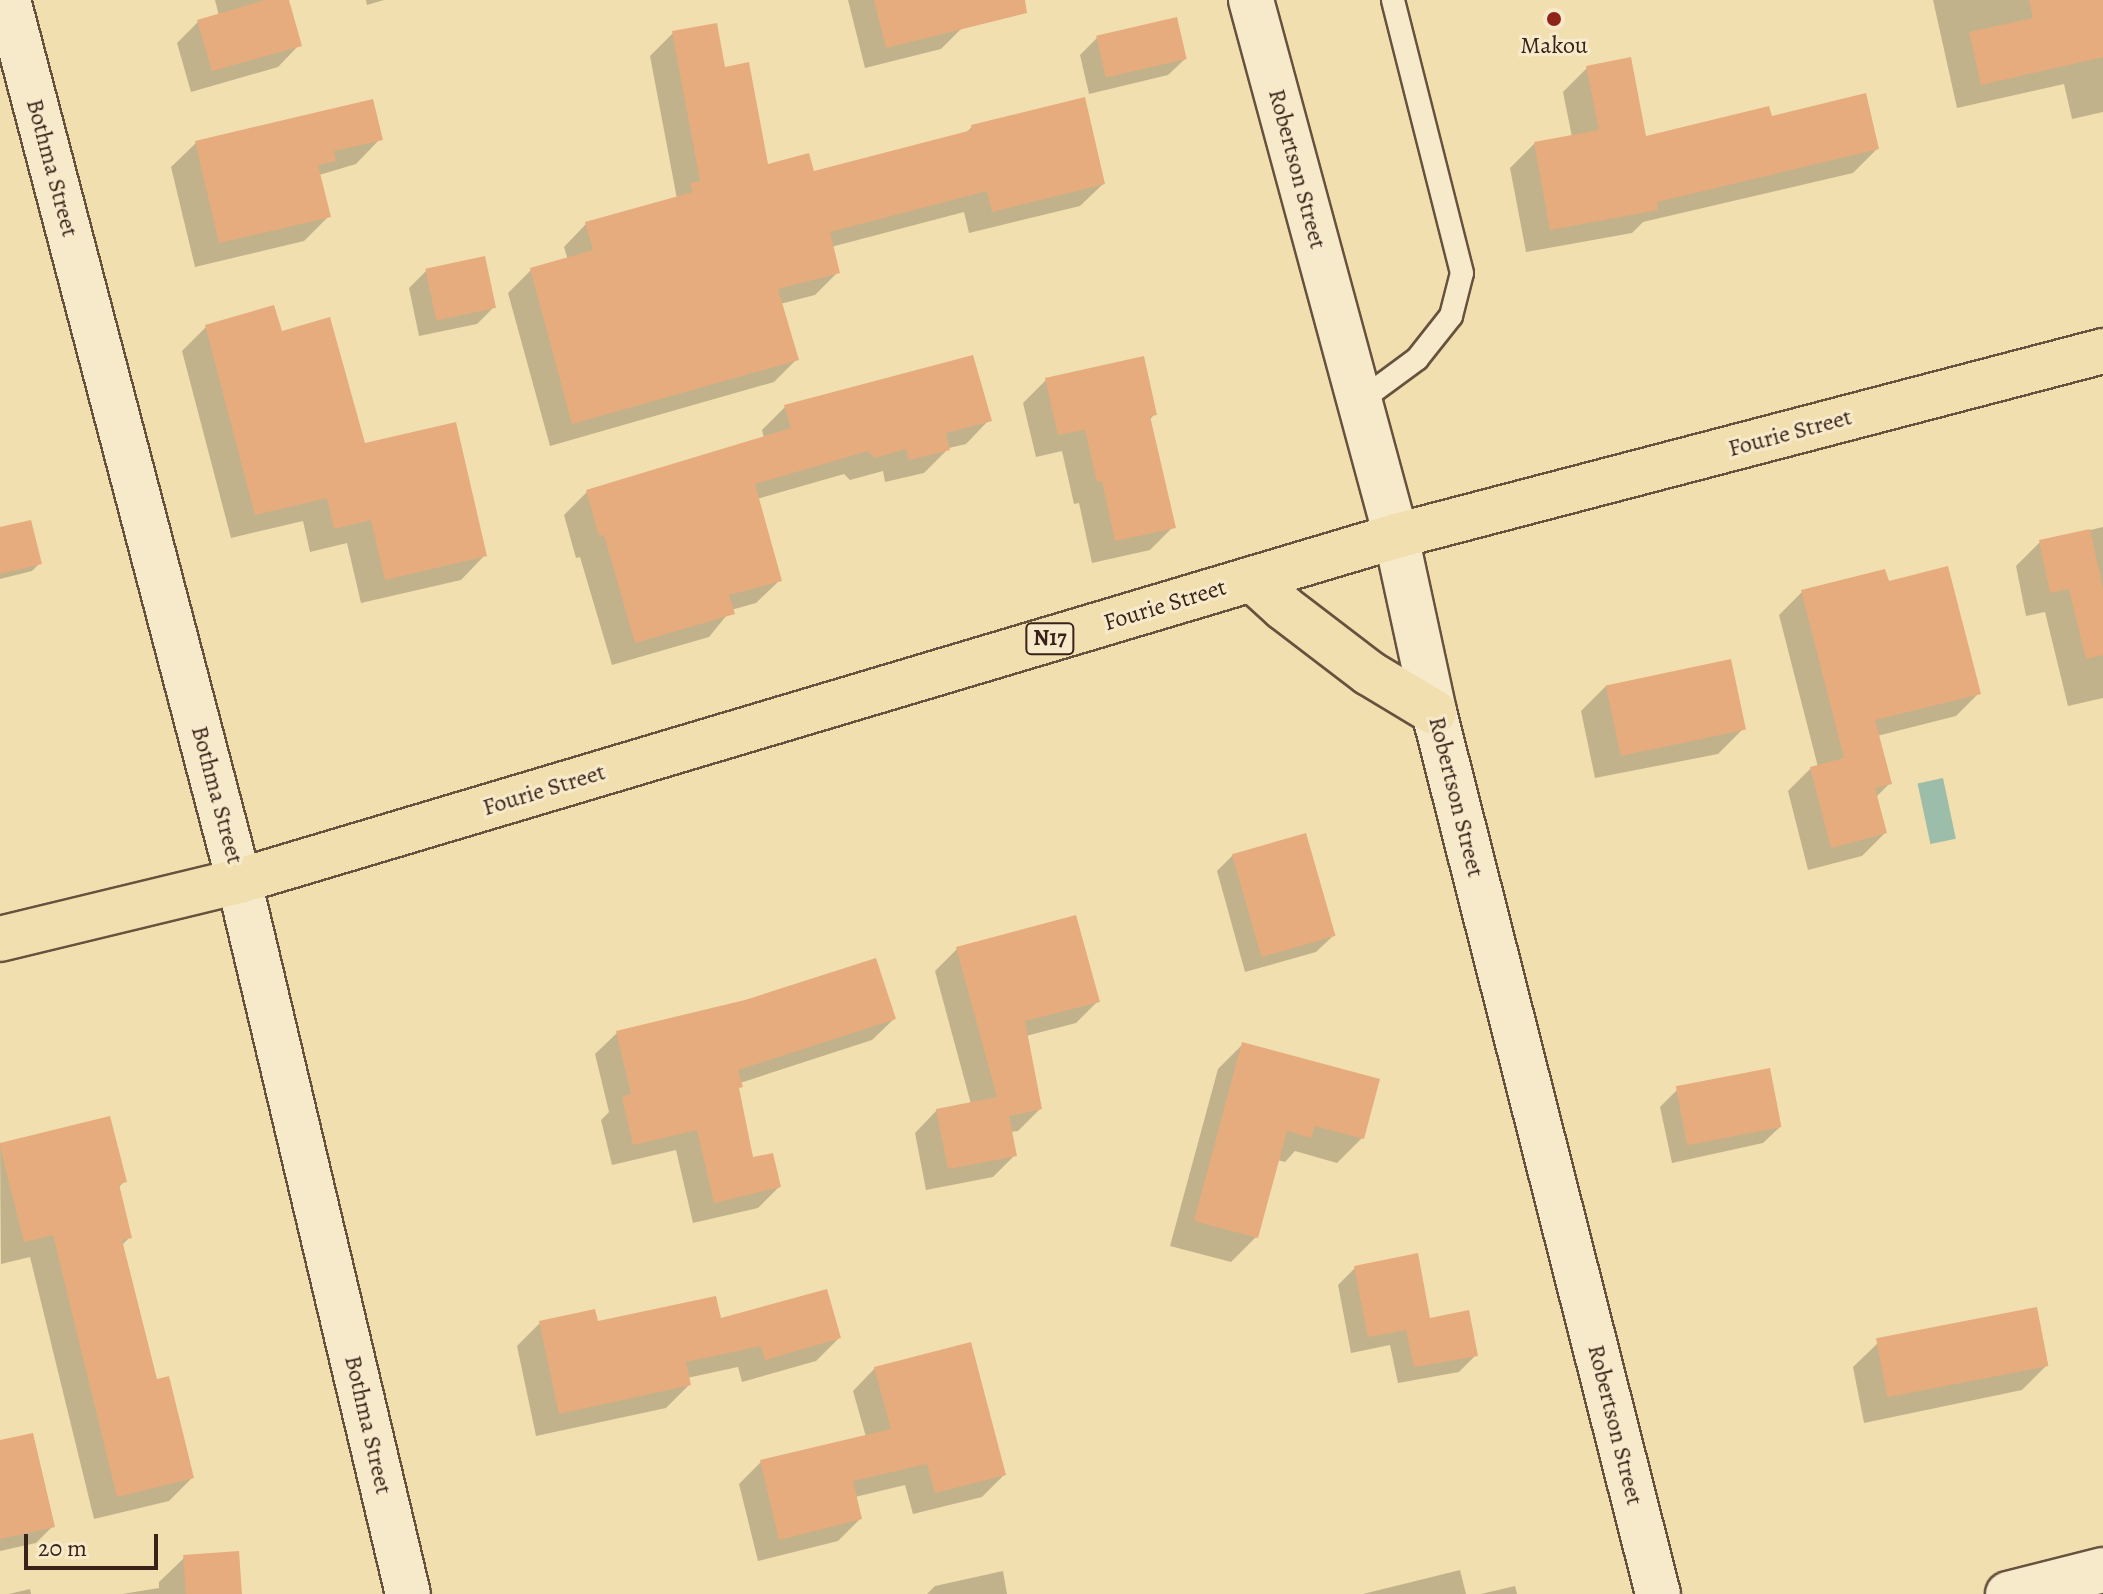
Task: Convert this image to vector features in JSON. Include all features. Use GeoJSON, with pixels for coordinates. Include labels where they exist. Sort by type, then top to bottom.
{"type":"FeatureCollection","features":[{"type":"Feature","properties":{"kind":"highway","name":"Fourie Street"},"geometry":{"type":"LineString","coordinates":[[0,939],[239,881],[1396,536],[2103,351]]}},
{"type":"Feature","properties":{"kind":"highway"},"geometry":{"type":"LineString","coordinates":[[1252,579],[1284,608],[1369,673],[1434,712]]}},
{"type":"Feature","properties":{"kind":"street","name":"Bothma Street"},"geometry":{"type":"LineString","coordinates":[[8,0],[239,881],[408,1594]]}},
{"type":"Feature","properties":{"kind":"street","name":"Robertson Street"},"geometry":{"type":"LineString","coordinates":[[1251,0],[1396,536],[1434,712],[1658,1594]]}},
{"type":"Feature","properties":{"kind":"street"},"geometry":{"type":"LineString","coordinates":[[2008,1594],[2103,1570]]}},
{"type":"Feature","properties":{"kind":"lane"},"geometry":{"type":"LineString","coordinates":[[1360,401],[1417,359],[1451,316],[1462,273],[1393,0]]}},
{"type":"Feature","properties":{"kind":"shaded area"},"geometry":{"type":"Polygon","coordinates":[[[1943,778],[1956,839],[1930,844],[1918,783],[1943,778]]]}},
{"type":"Feature","properties":{"kind":"building"},"geometry":{"type":"Polygon","coordinates":[[[265,0],[289,0],[302,46],[212,71],[197,20],[265,0]]]}},
{"type":"Feature","properties":{"kind":"building"},"geometry":{"type":"Polygon","coordinates":[[[874,0],[1025,0],[1027,13],[886,48],[874,0]]]}},
{"type":"Feature","properties":{"kind":"building"},"geometry":{"type":"Polygon","coordinates":[[[2029,0],[2103,0],[2103,57],[1981,85],[1969,32],[2033,18],[2029,0]]]}},
{"type":"Feature","properties":{"kind":"building"},"geometry":{"type":"Polygon","coordinates":[[[1177,17],[1187,59],[1106,78],[1096,36],[1177,17]]]}},
{"type":"Feature","properties":{"kind":"building"},"geometry":{"type":"Polygon","coordinates":[[[717,23],[725,67],[749,62],[768,164],[809,153],[814,171],[972,130],[971,125],[1085,97],[1105,184],[992,212],[987,191],[830,232],[840,273],[778,289],[799,360],[572,424],[530,268],[593,250],[585,222],[693,192],[690,183],[700,181],[672,31],[717,23]]]}},
{"type":"Feature","properties":{"kind":"building"},"geometry":{"type":"Polygon","coordinates":[[[1631,57],[1646,136],[1769,106],[1772,116],[1866,93],[1879,149],[1657,202],[1658,210],[1550,230],[1534,142],[1599,130],[1586,66],[1631,57]]]}},
{"type":"Feature","properties":{"kind":"building"},"geometry":{"type":"Polygon","coordinates":[[[373,99],[383,140],[334,151],[336,161],[318,165],[331,217],[219,243],[195,141],[373,99]]]}},
{"type":"Feature","properties":{"kind":"building"},"geometry":{"type":"Polygon","coordinates":[[[485,256],[496,308],[436,321],[425,269],[485,256]]]}},
{"type":"Feature","properties":{"kind":"building"},"geometry":{"type":"Polygon","coordinates":[[[274,305],[282,331],[330,317],[365,443],[456,422],[487,556],[385,580],[371,520],[334,529],[327,498],[255,515],[205,325],[274,305]]]}},
{"type":"Feature","properties":{"kind":"building"},"geometry":{"type":"Polygon","coordinates":[[[973,355],[992,421],[946,433],[950,450],[909,460],[906,449],[874,458],[868,451],[755,484],[782,581],[729,595],[735,614],[635,643],[604,535],[599,536],[586,490],[791,428],[784,405],[973,355]]]}},
{"type":"Feature","properties":{"kind":"building"},"geometry":{"type":"Polygon","coordinates":[[[1144,356],[1157,415],[1150,416],[1176,528],[1115,541],[1102,481],[1097,482],[1085,430],[1058,435],[1045,378],[1144,356]]]}},
{"type":"Feature","properties":{"kind":"building"},"geometry":{"type":"Polygon","coordinates":[[[31,520],[42,564],[0,574],[0,527],[31,520]]]}},
{"type":"Feature","properties":{"kind":"building"},"geometry":{"type":"Polygon","coordinates":[[[2090,529],[2103,589],[2103,655],[2086,659],[2069,589],[2050,593],[2039,540],[2090,529]]]}},
{"type":"Feature","properties":{"kind":"building"},"geometry":{"type":"Polygon","coordinates":[[[1948,566],[1981,694],[1875,720],[1892,784],[1875,788],[1887,833],[1831,848],[1810,767],[1844,758],[1801,590],[1885,569],[1889,581],[1948,566]]]}},
{"type":"Feature","properties":{"kind":"building"},"geometry":{"type":"Polygon","coordinates":[[[1731,659],[1746,729],[1621,756],[1606,686],[1731,659]]]}},
{"type":"Feature","properties":{"kind":"building"},"geometry":{"type":"Polygon","coordinates":[[[1306,833],[1335,936],[1261,957],[1232,854],[1306,833]]]}},
{"type":"Feature","properties":{"kind":"building"},"geometry":{"type":"Polygon","coordinates":[[[1076,915],[1100,1002],[1025,1021],[1042,1109],[1009,1116],[1017,1156],[948,1169],[936,1109],[997,1097],[956,947],[1076,915]]]}},
{"type":"Feature","properties":{"kind":"building"},"geometry":{"type":"Polygon","coordinates":[[[876,958],[896,1019],[738,1070],[753,1157],[773,1153],[781,1187],[714,1203],[697,1130],[633,1145],[622,1097],[631,1094],[616,1031],[745,1000],[876,958]]]}},
{"type":"Feature","properties":{"kind":"building"},"geometry":{"type":"Polygon","coordinates":[[[1242,1042],[1380,1079],[1364,1139],[1315,1126],[1311,1138],[1287,1131],[1258,1238],[1194,1221],[1242,1042]]]}},
{"type":"Feature","properties":{"kind":"building"},"geometry":{"type":"Polygon","coordinates":[[[1770,1068],[1781,1127],[1687,1145],[1676,1086],[1770,1068]]]}},
{"type":"Feature","properties":{"kind":"building"},"geometry":{"type":"Polygon","coordinates":[[[110,1116],[127,1182],[119,1184],[132,1238],[122,1240],[157,1379],[169,1376],[194,1478],[117,1497],[53,1235],[24,1242],[0,1146],[0,1143],[110,1116]]]}},
{"type":"Feature","properties":{"kind":"building"},"geometry":{"type":"Polygon","coordinates":[[[1418,1253],[1430,1318],[1469,1310],[1478,1356],[1414,1367],[1406,1330],[1368,1337],[1354,1266],[1418,1253]]]}},
{"type":"Feature","properties":{"kind":"building"},"geometry":{"type":"Polygon","coordinates":[[[827,1289],[841,1338],[765,1360],[761,1346],[686,1362],[691,1385],[559,1414],[539,1321],[595,1309],[598,1321],[716,1296],[721,1318],[827,1289]]]}},
{"type":"Feature","properties":{"kind":"building"},"geometry":{"type":"Polygon","coordinates":[[[2037,1307],[2048,1366],[1887,1397],[1876,1338],[2037,1307]]]}},
{"type":"Feature","properties":{"kind":"building"},"geometry":{"type":"Polygon","coordinates":[[[971,1342],[1006,1475],[935,1493],[927,1464],[853,1481],[862,1519],[779,1540],[760,1460],[891,1429],[874,1367],[971,1342]]]}},
{"type":"Feature","properties":{"kind":"building"},"geometry":{"type":"Polygon","coordinates":[[[33,1433],[55,1527],[0,1539],[0,1440],[33,1433]]]}},
{"type":"Feature","properties":{"kind":"building"},"geometry":{"type":"Polygon","coordinates":[[[239,1551],[242,1594],[186,1594],[183,1555],[239,1551]]]}},
{"type":"Feature","properties":{"kind":"place","name":"Makou"},"geometry":{"type":"Point","coordinates":[1554,19]}}]}
